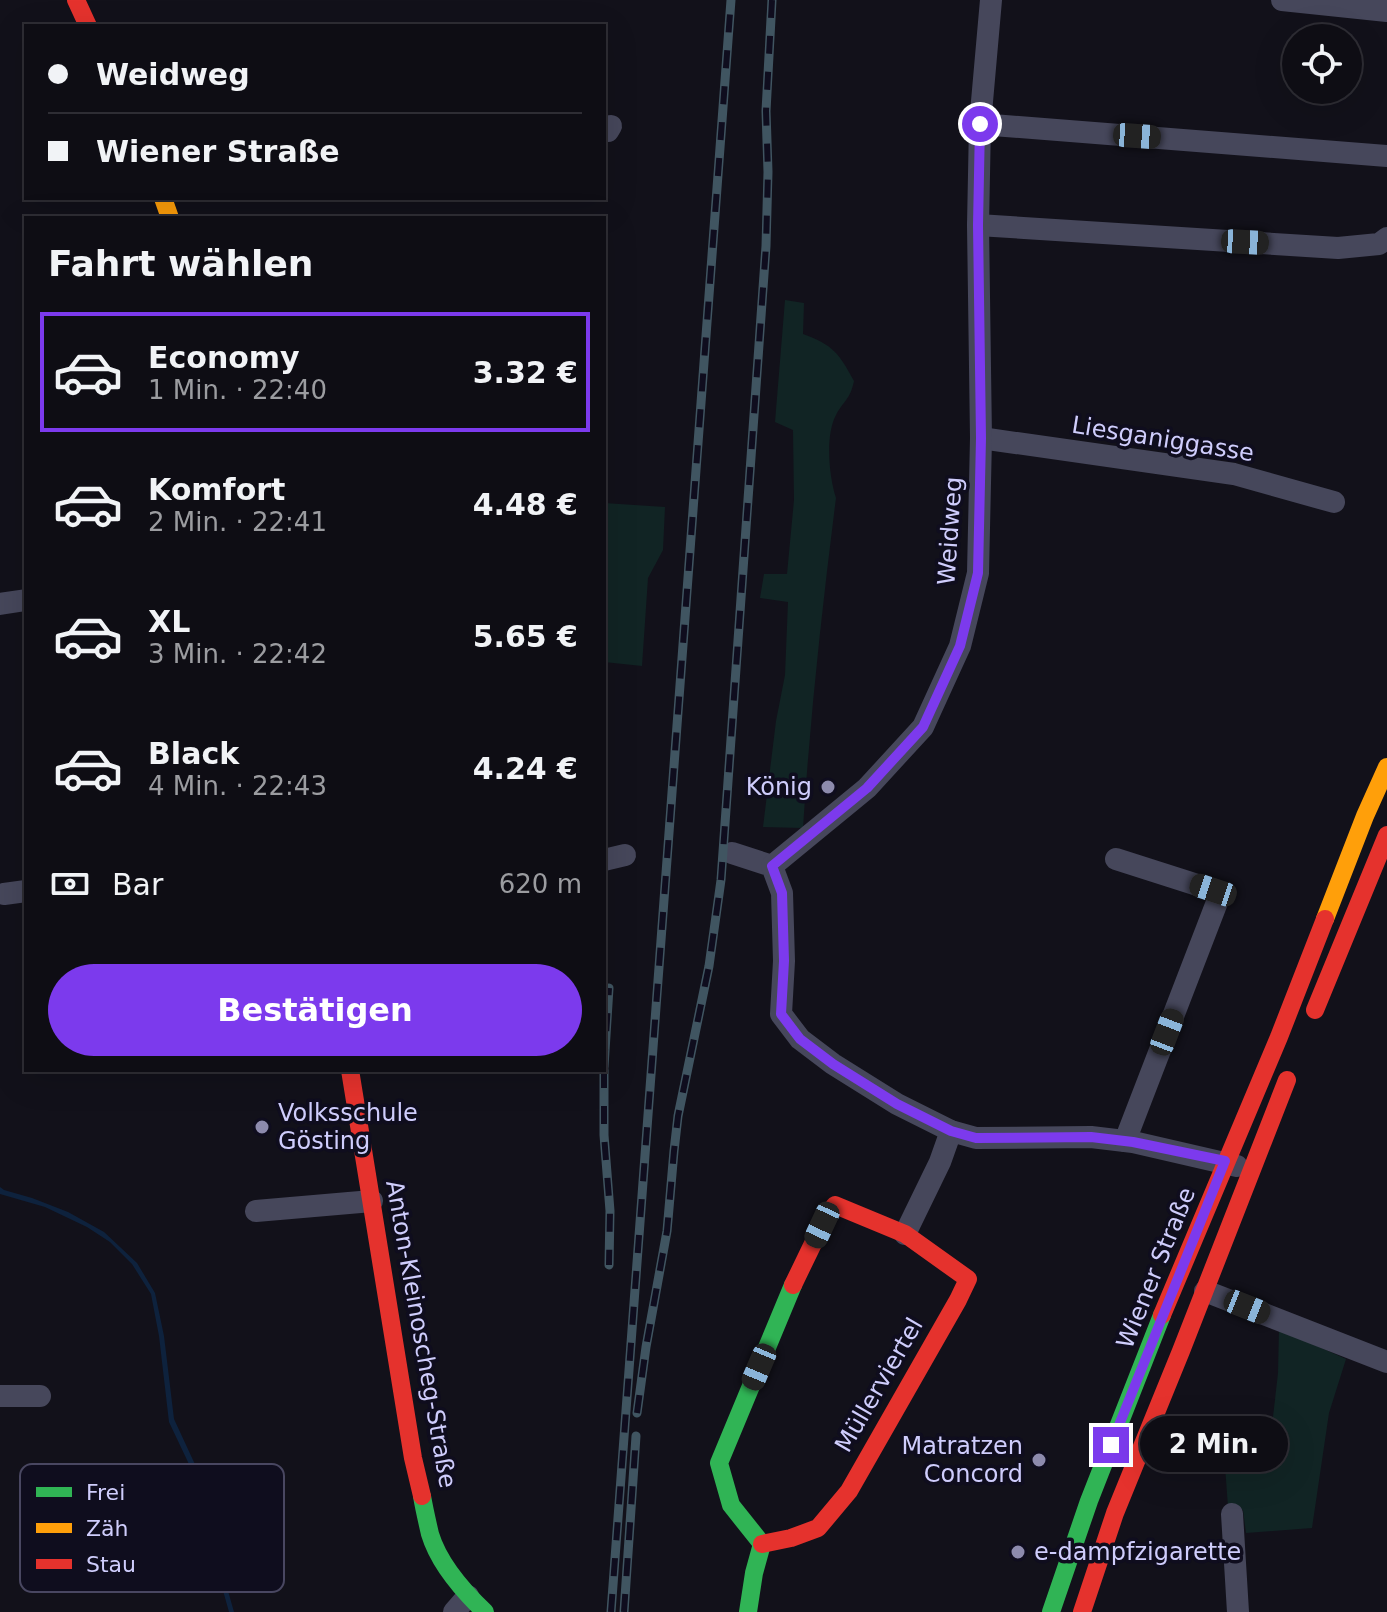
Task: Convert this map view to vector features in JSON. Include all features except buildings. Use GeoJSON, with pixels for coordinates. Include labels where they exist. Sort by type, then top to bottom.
{"type":"FeatureCollection","features":[{"type":"Feature","properties":{"kind":"main road"},"geometry":{"type":"LineString","coordinates":[[76,0],[87,24]]}},
{"type":"Feature","properties":{"kind":"main road","name":"Wiener Straße"},"geometry":{"type":"LineString","coordinates":[[1051,1612],[1089,1501],[1177,1278],[1279,1037],[1387,767]]}},
{"type":"Feature","properties":{"kind":"main road"},"geometry":{"type":"LineString","coordinates":[[1308,1028],[1387,835]]}},
{"type":"Feature","properties":{"kind":"main road"},"geometry":{"type":"LineString","coordinates":[[1082,1612],[1117,1508],[1296,1059]]}},
{"type":"Feature","properties":{"kind":"main road","name":"Anton-Kleinoscheg-Straße"},"geometry":{"type":"LineString","coordinates":[[350,1072],[413,1458],[431,1537],[449,1571],[461,1604],[485,1612]]}},
{"type":"Feature","properties":{"kind":"main road","name":"Müllerviertel"},"geometry":{"type":"LineString","coordinates":[[835,1205],[905,1234],[968,1279],[849,1491],[818,1528],[762,1544],[731,1505],[719,1463],[786,1299],[835,1205]]}},
{"type":"Feature","properties":{"kind":"main road"},"geometry":{"type":"LineString","coordinates":[[748,1612],[762,1544]]}},
{"type":"Feature","properties":{"kind":"street","name":"Weidweg"},"geometry":{"type":"LineString","coordinates":[[772,866],[867,788],[923,727],[960,646],[978,573],[980,124],[991,0]]}},
{"type":"Feature","properties":{"kind":"street"},"geometry":{"type":"LineString","coordinates":[[1282,0],[1387,11]]}},
{"type":"Feature","properties":{"kind":"street"},"geometry":{"type":"LineString","coordinates":[[980,124],[1387,156]]}},
{"type":"Feature","properties":{"kind":"street"},"geometry":{"type":"LineString","coordinates":[[978,225],[1338,248],[1379,244],[1387,238]]}},
{"type":"Feature","properties":{"kind":"street","name":"Liesganiggasse"},"geometry":{"type":"LineString","coordinates":[[981,438],[1234,474],[1334,502]]}},
{"type":"Feature","properties":{"kind":"street"},"geometry":{"type":"LineString","coordinates":[[0,604],[24,600]]}},
{"type":"Feature","properties":{"kind":"street"},"geometry":{"type":"LineString","coordinates":[[732,853],[772,866],[782,893],[784,961],[781,1014],[800,1039],[897,1104],[951,1131],[976,1138],[1091,1137],[1225,1161],[1250,1170]]}},
{"type":"Feature","properties":{"kind":"street"},"geometry":{"type":"LineString","coordinates":[[1116,859],[1219,894],[1125,1141]]}},
{"type":"Feature","properties":{"kind":"street"},"geometry":{"type":"LineString","coordinates":[[905,1234],[940,1162],[951,1131]]}},
{"type":"Feature","properties":{"kind":"street"},"geometry":{"type":"LineString","coordinates":[[256,1211],[372,1201]]}},
{"type":"Feature","properties":{"kind":"street"},"geometry":{"type":"LineString","coordinates":[[1205,1291],[1387,1362]]}},
{"type":"Feature","properties":{"kind":"street"},"geometry":{"type":"LineString","coordinates":[[0,1396],[40,1396]]}},
{"type":"Feature","properties":{"kind":"street"},"geometry":{"type":"LineString","coordinates":[[1232,1514],[1238,1612]]}},
{"type":"Feature","properties":{"kind":"green space"},"geometry":{"type":"Polygon","coordinates":[[[785,300],[804,303],[803,334],[834,351],[854,381],[830,433],[830,468],[836,498],[817,663],[803,828],[763,827],[785,675],[788,602],[760,598],[764,574],[787,574],[794,500],[793,430],[775,422],[785,300]]]}},
{"type":"Feature","properties":{"kind":"green space"},"geometry":{"type":"Polygon","coordinates":[[[606,503],[665,507],[663,550],[648,578],[642,666],[606,662],[606,503]]]}},
{"type":"Feature","properties":{"kind":"green space"},"geometry":{"type":"Polygon","coordinates":[[[1279,1329],[1346,1359],[1329,1413],[1312,1528],[1246,1533],[1243,1510],[1228,1507],[1224,1452],[1269,1452],[1278,1373],[1279,1329]]]}},
{"type":"Feature","properties":{"kind":"water"},"geometry":{"type":"Polygon","coordinates":[[[0,1187],[68,1212],[104,1232],[137,1263],[155,1293],[164,1336],[174,1419],[195,1464],[189,1464],[169,1422],[151,1294],[132,1264],[110,1242],[87,1227],[45,1207],[0,1194],[0,1187]]]}},
{"type":"Feature","properties":{"kind":"water"},"geometry":{"type":"Polygon","coordinates":[[[223,1592],[228,1592],[234,1612],[229,1612],[223,1592]]]}},
{"type":"Feature","properties":{"kind":"railway"},"geometry":{"type":"LineString","coordinates":[[611,1612],[731,0]]}},
{"type":"Feature","properties":{"kind":"railway"},"geometry":{"type":"LineString","coordinates":[[637,1413],[667,1231],[678,1116],[709,966],[721,880],[766,246],[766,111],[772,0]]}},
{"type":"Feature","properties":{"kind":"railway"},"geometry":{"type":"LineString","coordinates":[[606,1035],[609,988]]}},
{"type":"Feature","properties":{"kind":"railway"},"geometry":{"type":"LineString","coordinates":[[604,1072],[609,1265]]}},
{"type":"Feature","properties":{"kind":"railway"},"geometry":{"type":"LineString","coordinates":[[624,1612],[636,1436]]}},
{"type":"Feature","properties":{"kind":"traffic: fast"},"geometry":{"type":"LineString","coordinates":[[748,1612],[762,1544],[731,1505],[719,1463],[793,1285]]}},
{"type":"Feature","properties":{"kind":"traffic: fast"},"geometry":{"type":"LineString","coordinates":[[1051,1612],[1089,1501],[1162,1315]]}},
{"type":"Feature","properties":{"kind":"traffic: fast"},"geometry":{"type":"LineString","coordinates":[[422,1496],[430,1534],[439,1556],[460,1586],[485,1612]]}},
{"type":"Feature","properties":{"kind":"traffic: slow"},"geometry":{"type":"LineString","coordinates":[[164,200],[169,216]]}},
{"type":"Feature","properties":{"kind":"traffic: slow"},"geometry":{"type":"LineString","coordinates":[[1325,919],[1387,767]]}},
{"type":"Feature","properties":{"kind":"traffic: jam"},"geometry":{"type":"LineString","coordinates":[[76,0],[87,24]]}},
{"type":"Feature","properties":{"kind":"traffic: jam"},"geometry":{"type":"LineString","coordinates":[[1315,1010],[1387,835]]}},
{"type":"Feature","properties":{"kind":"traffic: jam"},"geometry":{"type":"LineString","coordinates":[[1162,1315],[1325,919]]}},
{"type":"Feature","properties":{"kind":"traffic: jam"},"geometry":{"type":"LineString","coordinates":[[350,1072],[413,1458],[422,1496]]}},
{"type":"Feature","properties":{"kind":"traffic: jam"},"geometry":{"type":"LineString","coordinates":[[1082,1612],[1115,1513],[1287,1080]]}},
{"type":"Feature","properties":{"kind":"traffic: jam"},"geometry":{"type":"LineString","coordinates":[[762,1544],[818,1528],[849,1491],[968,1279],[905,1234],[835,1205],[793,1285]]}},
{"type":"Feature","properties":{"kind":"place","name":"König"},"geometry":{"type":"Point","coordinates":[828,787]}},
{"type":"Feature","properties":{"kind":"place","name":"Volksschule Gösting"},"geometry":{"type":"Point","coordinates":[262,1127]}},
{"type":"Feature","properties":{"kind":"place","name":"Matratzen Concord"},"geometry":{"type":"Point","coordinates":[1039,1460]}},
{"type":"Feature","properties":{"kind":"place","name":"e-dampfzigarette"},"geometry":{"type":"Point","coordinates":[1018,1552]}},
{"type":"Feature","properties":{"kind":"route"},"geometry":{"type":"LineString","coordinates":[[980,124],[978,573],[960,646],[923,727],[867,788],[772,866],[782,893],[784,961],[781,1014],[800,1039],[833,1064],[897,1104],[951,1131],[976,1138],[1091,1137],[1133,1142],[1225,1161],[1111,1445]]}}]}
